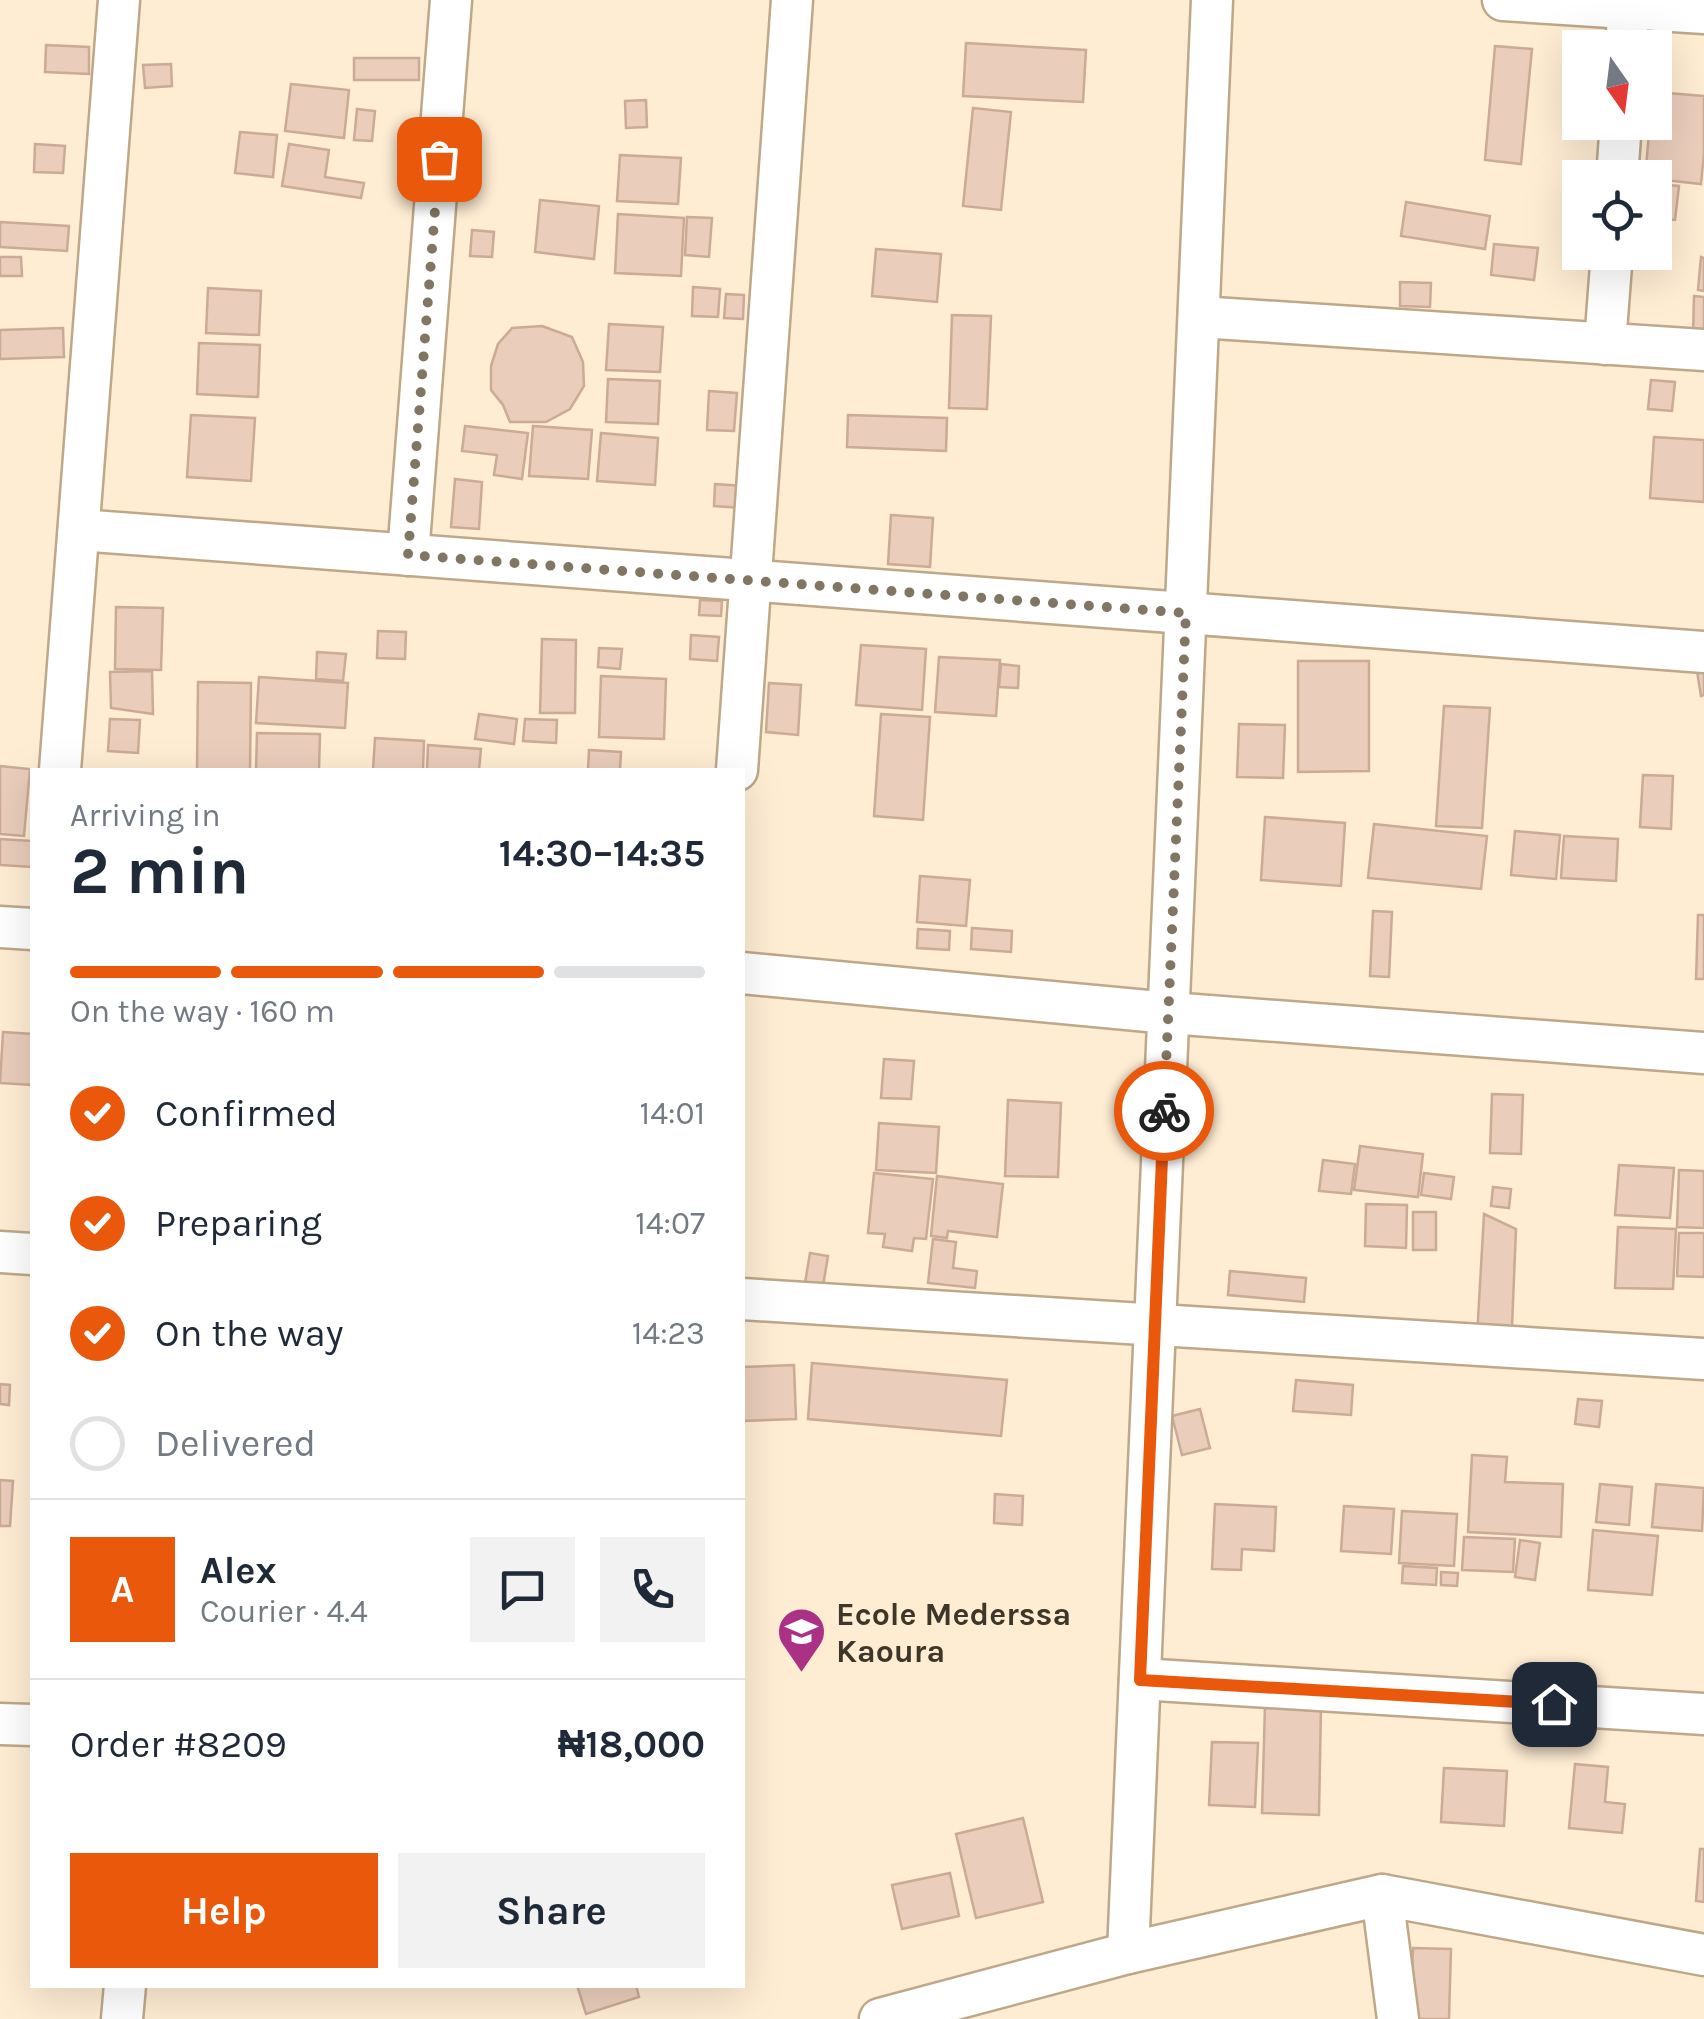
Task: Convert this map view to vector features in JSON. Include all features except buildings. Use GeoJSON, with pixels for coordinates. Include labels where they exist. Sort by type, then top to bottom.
{"type":"FeatureCollection","features":[{"type":"Feature","properties":{"kind":"street"},"geometry":{"type":"LineString","coordinates":[[60,768],[119,0]]}},
{"type":"Feature","properties":{"kind":"street"},"geometry":{"type":"LineString","coordinates":[[408,555],[452,0]]}},
{"type":"Feature","properties":{"kind":"street"},"geometry":{"type":"LineString","coordinates":[[738,768],[792,0]]}},
{"type":"Feature","properties":{"kind":"street"},"geometry":{"type":"LineString","coordinates":[[1128,1953],[1212,0]]}},
{"type":"Feature","properties":{"kind":"street"},"geometry":{"type":"LineString","coordinates":[[1503,0],[1628,19],[1704,14]]}},
{"type":"Feature","properties":{"kind":"street"},"geometry":{"type":"LineString","coordinates":[[1605,344],[1611,270]]}},
{"type":"Feature","properties":{"kind":"street"},"geometry":{"type":"LineString","coordinates":[[1199,316],[1704,350]]}},
{"type":"Feature","properties":{"kind":"street"},"geometry":{"type":"LineString","coordinates":[[78,530],[1704,652]]}},
{"type":"Feature","properties":{"kind":"street"},"geometry":{"type":"LineString","coordinates":[[0,927],[30,928]]}},
{"type":"Feature","properties":{"kind":"street"},"geometry":{"type":"LineString","coordinates":[[745,973],[1169,1013],[1704,1053]]}},
{"type":"Feature","properties":{"kind":"street"},"geometry":{"type":"LineString","coordinates":[[0,1252],[30,1254]]}},
{"type":"Feature","properties":{"kind":"street"},"geometry":{"type":"LineString","coordinates":[[745,1299],[1704,1359]]}},
{"type":"Feature","properties":{"kind":"street"},"geometry":{"type":"LineString","coordinates":[[1140,1680],[1704,1714]]}},
{"type":"Feature","properties":{"kind":"street"},"geometry":{"type":"LineString","coordinates":[[0,1724],[30,1725]]}},
{"type":"Feature","properties":{"kind":"street"},"geometry":{"type":"LineString","coordinates":[[1382,1895],[1398,2019]]}},
{"type":"Feature","properties":{"kind":"street"},"geometry":{"type":"LineString","coordinates":[[880,2019],[1128,1953],[1382,1895],[1704,1955]]}},
{"type":"Feature","properties":{"kind":"street"},"geometry":{"type":"LineString","coordinates":[[122,2019],[125,1988]]}},
{"type":"Feature","properties":{"kind":"way so far"},"geometry":{"type":"LineString","coordinates":[[439,159],[408,555],[1186,613],[1164,1111]]}},
{"type":"Feature","properties":{"kind":"place","name":"Ecole Mederssa Kaoura"},"geometry":{"type":"Point","coordinates":[801,1674]}},
{"type":"Feature","properties":{"kind":"route"},"geometry":{"type":"LineString","coordinates":[[1164,1111],[1140,1680],[1554,1704]]}}]}
